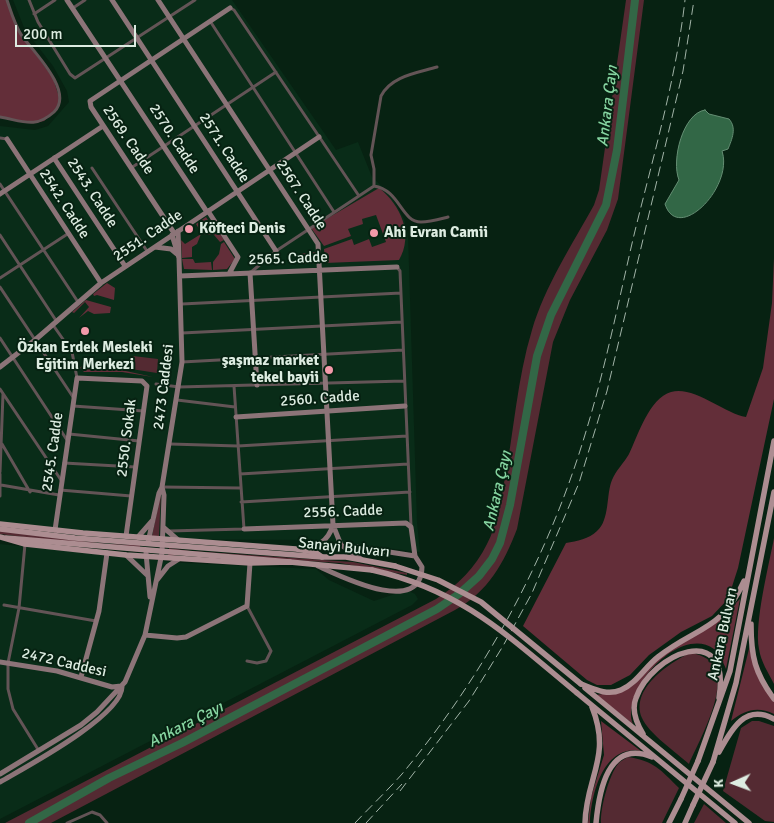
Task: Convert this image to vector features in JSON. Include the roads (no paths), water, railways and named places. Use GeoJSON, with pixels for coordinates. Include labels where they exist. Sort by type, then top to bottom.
{"type":"FeatureCollection","features":[{"type":"Feature","properties":{"kind":"main road","name":"Ankara Bulvarı"},"geometry":{"type":"LineString","coordinates":[[669,823],[698,762],[730,671],[774,441]]}},
{"type":"Feature","properties":{"kind":"main road","name":"Ankara Bulvarı"},"geometry":{"type":"LineString","coordinates":[[685,823],[713,762],[736,683],[774,492]]}},
{"type":"Feature","properties":{"kind":"main road"},"geometry":{"type":"LineString","coordinates":[[0,524],[296,549],[315,552],[322,556]]}},
{"type":"Feature","properties":{"kind":"main road","name":"Sanayi Bulvarı"},"geometry":{"type":"LineString","coordinates":[[0,529],[75,538],[361,559],[395,566],[438,580],[481,602],[749,823]]}},
{"type":"Feature","properties":{"kind":"main road"},"geometry":{"type":"LineString","coordinates":[[125,555],[129,552],[131,545],[126,536]]}},
{"type":"Feature","properties":{"kind":"main road"},"geometry":{"type":"LineString","coordinates":[[3,537],[24,544],[125,555],[250,563],[290,562]]}},
{"type":"Feature","properties":{"kind":"main road","name":"Sanayi Bulvarı"},"geometry":{"type":"LineString","coordinates":[[3,537],[372,570],[423,585],[467,606],[490,622],[735,823]]}},
{"type":"Feature","properties":{"kind":"main road"},"geometry":{"type":"LineString","coordinates":[[180,540],[175,545],[174,550],[175,554],[181,558]]}},
{"type":"Feature","properties":{"kind":"main road"},"geometry":{"type":"LineString","coordinates":[[581,684],[600,691],[610,692],[621,690],[634,682],[660,656],[713,624],[726,613],[738,594],[748,572]]}},
{"type":"Feature","properties":{"kind":"main road"},"geometry":{"type":"LineString","coordinates":[[751,612],[751,642],[755,668],[760,680],[774,699]]}},
{"type":"Feature","properties":{"kind":"main road"},"geometry":{"type":"LineString","coordinates":[[648,740],[637,722],[634,708],[636,698],[642,686],[662,665],[677,654],[688,650],[707,653],[720,667],[721,680],[715,718]]}},
{"type":"Feature","properties":{"kind":"main road"},"geometry":{"type":"LineString","coordinates":[[585,823],[588,801],[601,753],[600,730],[591,706]]}},
{"type":"Feature","properties":{"kind":"main road"},"geometry":{"type":"LineString","coordinates":[[713,762],[728,733],[740,721],[753,714],[774,719]]}},
{"type":"Feature","properties":{"kind":"main road"},"geometry":{"type":"LineString","coordinates":[[596,823],[598,802],[604,782],[621,756],[632,753],[642,754],[660,761]]}},
{"type":"Feature","properties":{"kind":"street"},"geometry":{"type":"LineString","coordinates":[[0,117],[25,122],[44,121],[57,109],[60,100],[59,89],[21,34],[7,0]]}},
{"type":"Feature","properties":{"kind":"street"},"geometry":{"type":"LineString","coordinates":[[29,0],[34,14],[73,77],[77,77],[195,0]]}},
{"type":"Feature","properties":{"kind":"street"},"geometry":{"type":"LineString","coordinates":[[34,14],[54,0]]}},
{"type":"Feature","properties":{"kind":"street","name":"2570. Cadde"},"geometry":{"type":"LineString","coordinates":[[67,0],[238,257],[228,274]]}},
{"type":"Feature","properties":{"kind":"street"},"geometry":{"type":"LineString","coordinates":[[73,8],[85,0]]}},
{"type":"Feature","properties":{"kind":"street","name":"2571. Cadde"},"geometry":{"type":"LineString","coordinates":[[112,0],[276,250]]}},
{"type":"Feature","properties":{"kind":"street","name":"2567. Cadde"},"geometry":{"type":"LineString","coordinates":[[158,0],[309,228],[319,249],[333,525]]}},
{"type":"Feature","properties":{"kind":"street"},"geometry":{"type":"LineString","coordinates":[[230,8],[234,10],[359,196]]}},
{"type":"Feature","properties":{"kind":"street","name":"2569. Cadde"},"geometry":{"type":"LineString","coordinates":[[178,256],[175,233],[103,126],[91,107],[90,101],[230,8]]}},
{"type":"Feature","properties":{"kind":"street"},"geometry":{"type":"LineString","coordinates":[[210,21],[334,212]]}},
{"type":"Feature","properties":{"kind":"street"},"geometry":{"type":"LineString","coordinates":[[374,186],[374,170],[371,155],[381,96],[384,89],[394,81],[437,67]]}},
{"type":"Feature","properties":{"kind":"street"},"geometry":{"type":"LineString","coordinates":[[131,168],[276,72]]}},
{"type":"Feature","properties":{"kind":"street"},"geometry":{"type":"LineString","coordinates":[[2,192],[103,126]]}},
{"type":"Feature","properties":{"kind":"street","name":"2551. Cadde"},"geometry":{"type":"LineString","coordinates":[[0,367],[35,340],[101,283],[319,137]]}},
{"type":"Feature","properties":{"kind":"street"},"geometry":{"type":"LineString","coordinates":[[0,138],[7,139]]}},
{"type":"Feature","properties":{"kind":"street","name":"2542. Cadde"},"geometry":{"type":"LineString","coordinates":[[7,139],[101,283]]}},
{"type":"Feature","properties":{"kind":"street","name":"2543. Cadde"},"geometry":{"type":"LineString","coordinates":[[54,158],[125,266]]}},
{"type":"Feature","properties":{"kind":"street"},"geometry":{"type":"LineString","coordinates":[[92,168],[148,251]]}},
{"type":"Feature","properties":{"kind":"street"},"geometry":{"type":"LineString","coordinates":[[0,184],[2,192],[78,302]]}},
{"type":"Feature","properties":{"kind":"street"},"geometry":{"type":"LineString","coordinates":[[257,385],[250,273],[276,250],[374,186],[382,187],[392,194],[405,213],[413,220],[420,222],[448,217]]}},
{"type":"Feature","properties":{"kind":"street"},"geometry":{"type":"LineString","coordinates":[[0,278],[68,233]]}},
{"type":"Feature","properties":{"kind":"street"},"geometry":{"type":"LineString","coordinates":[[0,236],[20,265],[72,352],[77,378]]}},
{"type":"Feature","properties":{"kind":"street"},"geometry":{"type":"LineString","coordinates":[[154,247],[171,250],[178,256]]}},
{"type":"Feature","properties":{"kind":"street","name":"2473 Caddesi"},"geometry":{"type":"LineString","coordinates":[[150,600],[146,556],[170,444],[182,362],[182,304],[178,256]]}},
{"type":"Feature","properties":{"kind":"street"},"geometry":{"type":"LineString","coordinates":[[315,564],[371,587],[395,593],[408,588],[418,580],[422,567],[415,556],[411,526],[400,271],[397,267]]}},
{"type":"Feature","properties":{"kind":"street","name":"2565. Cadde"},"geometry":{"type":"LineString","coordinates":[[180,276],[397,267]]}},
{"type":"Feature","properties":{"kind":"street"},"geometry":{"type":"LineString","coordinates":[[0,287],[73,397]]}},
{"type":"Feature","properties":{"kind":"street"},"geometry":{"type":"LineString","coordinates":[[182,304],[401,294]]}},
{"type":"Feature","properties":{"kind":"street"},"geometry":{"type":"LineString","coordinates":[[182,333],[402,322]]}},
{"type":"Feature","properties":{"kind":"street"},"geometry":{"type":"LineString","coordinates":[[0,338],[68,437],[140,441]]}},
{"type":"Feature","properties":{"kind":"street"},"geometry":{"type":"LineString","coordinates":[[182,362],[404,350]]}},
{"type":"Feature","properties":{"kind":"street","name":"2545. Cadde"},"geometry":{"type":"LineString","coordinates":[[55,530],[77,378]]}},
{"type":"Feature","properties":{"kind":"street","name":"2550. Sokak"},"geometry":{"type":"LineString","coordinates":[[77,378],[145,382],[147,386],[126,536]]}},
{"type":"Feature","properties":{"kind":"street"},"geometry":{"type":"LineString","coordinates":[[156,384],[179,387],[404,381]]}},
{"type":"Feature","properties":{"kind":"street"},"geometry":{"type":"LineString","coordinates":[[168,531],[244,529],[234,386]]}},
{"type":"Feature","properties":{"kind":"street"},"geometry":{"type":"LineString","coordinates":[[0,389],[61,480]]}},
{"type":"Feature","properties":{"kind":"street"},"geometry":{"type":"LineString","coordinates":[[0,496],[3,394]]}},
{"type":"Feature","properties":{"kind":"street"},"geometry":{"type":"LineString","coordinates":[[177,400],[235,407]]}},
{"type":"Feature","properties":{"kind":"street"},"geometry":{"type":"LineString","coordinates":[[72,406],[144,412]]}},
{"type":"Feature","properties":{"kind":"street","name":"2560. Cadde"},"geometry":{"type":"LineString","coordinates":[[236,417],[405,406]]}},
{"type":"Feature","properties":{"kind":"street"},"geometry":{"type":"LineString","coordinates":[[170,444],[238,446],[407,436]]}},
{"type":"Feature","properties":{"kind":"street"},"geometry":{"type":"LineString","coordinates":[[2,443],[30,492]]}},
{"type":"Feature","properties":{"kind":"street"},"geometry":{"type":"LineString","coordinates":[[64,463],[136,467]]}},
{"type":"Feature","properties":{"kind":"street"},"geometry":{"type":"LineString","coordinates":[[240,474],[331,471],[408,464]]}},
{"type":"Feature","properties":{"kind":"street"},"geometry":{"type":"LineString","coordinates":[[1,483],[30,492],[132,496]]}},
{"type":"Feature","properties":{"kind":"street"},"geometry":{"type":"LineString","coordinates":[[162,487],[240,488]]}},
{"type":"Feature","properties":{"kind":"street","name":"2473 Caddesi"},"geometry":{"type":"LineString","coordinates":[[0,774],[85,722],[122,686],[136,661],[145,635],[150,600],[161,557],[164,495],[162,487]]}},
{"type":"Feature","properties":{"kind":"street"},"geometry":{"type":"LineString","coordinates":[[241,502],[410,492]]}},
{"type":"Feature","properties":{"kind":"street"},"geometry":{"type":"LineString","coordinates":[[138,537],[154,519]]}},
{"type":"Feature","properties":{"kind":"street","name":"2556. Cadde"},"geometry":{"type":"LineString","coordinates":[[244,529],[402,523],[411,526]]}},
{"type":"Feature","properties":{"kind":"street"},"geometry":{"type":"LineString","coordinates":[[296,549],[319,544],[326,539],[333,525]]}},
{"type":"Feature","properties":{"kind":"street"},"geometry":{"type":"LineString","coordinates":[[333,525],[341,544],[361,559]]}},
{"type":"Feature","properties":{"kind":"street"},"geometry":{"type":"LineString","coordinates":[[163,527],[180,540]]}},
{"type":"Feature","properties":{"kind":"street"},"geometry":{"type":"LineString","coordinates":[[24,544],[19,608],[8,663],[8,689],[11,704],[39,751]]}},
{"type":"Feature","properties":{"kind":"street"},"geometry":{"type":"LineString","coordinates":[[357,547],[415,556]]}},
{"type":"Feature","properties":{"kind":"street"},"geometry":{"type":"LineString","coordinates":[[81,677],[96,621],[107,553]]}},
{"type":"Feature","properties":{"kind":"street"},"geometry":{"type":"LineString","coordinates":[[125,555],[148,576]]}},
{"type":"Feature","properties":{"kind":"street"},"geometry":{"type":"LineString","coordinates":[[155,583],[168,566],[181,558]]}},
{"type":"Feature","properties":{"kind":"street"},"geometry":{"type":"LineString","coordinates":[[246,661],[257,663],[266,661],[271,651],[247,606],[250,563]]}},
{"type":"Feature","properties":{"kind":"street"},"geometry":{"type":"LineString","coordinates":[[4,605],[96,621]]}},
{"type":"Feature","properties":{"kind":"street"},"geometry":{"type":"LineString","coordinates":[[145,635],[186,637],[247,606]]}},
{"type":"Feature","properties":{"kind":"street","name":"2472 Caddesi"},"geometry":{"type":"LineString","coordinates":[[0,662],[81,677],[112,687],[122,686]]}},
{"type":"Feature","properties":{"kind":"street","name":"2473 Caddesi"},"geometry":{"type":"LineString","coordinates":[[0,782],[84,731],[115,701],[122,690],[122,686]]}},
{"type":"Feature","properties":{"kind":"street"},"geometry":{"type":"LineString","coordinates":[[67,823],[92,812],[100,815],[107,823]]}},
{"type":"Feature","properties":{"kind":"waterway","name":"Ankara Çayı"},"geometry":{"type":"LineString","coordinates":[[29,823],[109,778],[182,743],[437,609],[459,594],[479,576],[492,559],[500,543],[510,505],[537,356],[551,315],[606,205],[617,150],[635,0]]}},
{"type":"Feature","properties":{"kind":"railway"},"geometry":{"type":"LineString","coordinates":[[355,823],[402,774],[433,735],[461,695],[488,653],[512,610],[554,521],[572,475],[600,380],[670,89],[685,0]]}},
{"type":"Feature","properties":{"kind":"railway"},"geometry":{"type":"LineString","coordinates":[[400,791],[469,701],[503,646],[532,593],[579,483],[607,391],[683,71],[694,0]]}},
{"type":"Feature","properties":{"kind":"railway"},"geometry":{"type":"LineString","coordinates":[[366,823],[402,784]]}},
{"type":"Feature","properties":{"kind":"place","name":"Köfteci Denis"},"geometry":{"type":"Point","coordinates":[189,229]}},
{"type":"Feature","properties":{"kind":"place","name":"Ahi Evran Camii"},"geometry":{"type":"Point","coordinates":[374,233]}},
{"type":"Feature","properties":{"kind":"place","name":"Özkan Erdek Mesleki Eğitim Merkezi"},"geometry":{"type":"Point","coordinates":[85,331]}},
{"type":"Feature","properties":{"kind":"place","name":"şaşmaz market tekel bayii"},"geometry":{"type":"Point","coordinates":[329,370]}}]}
